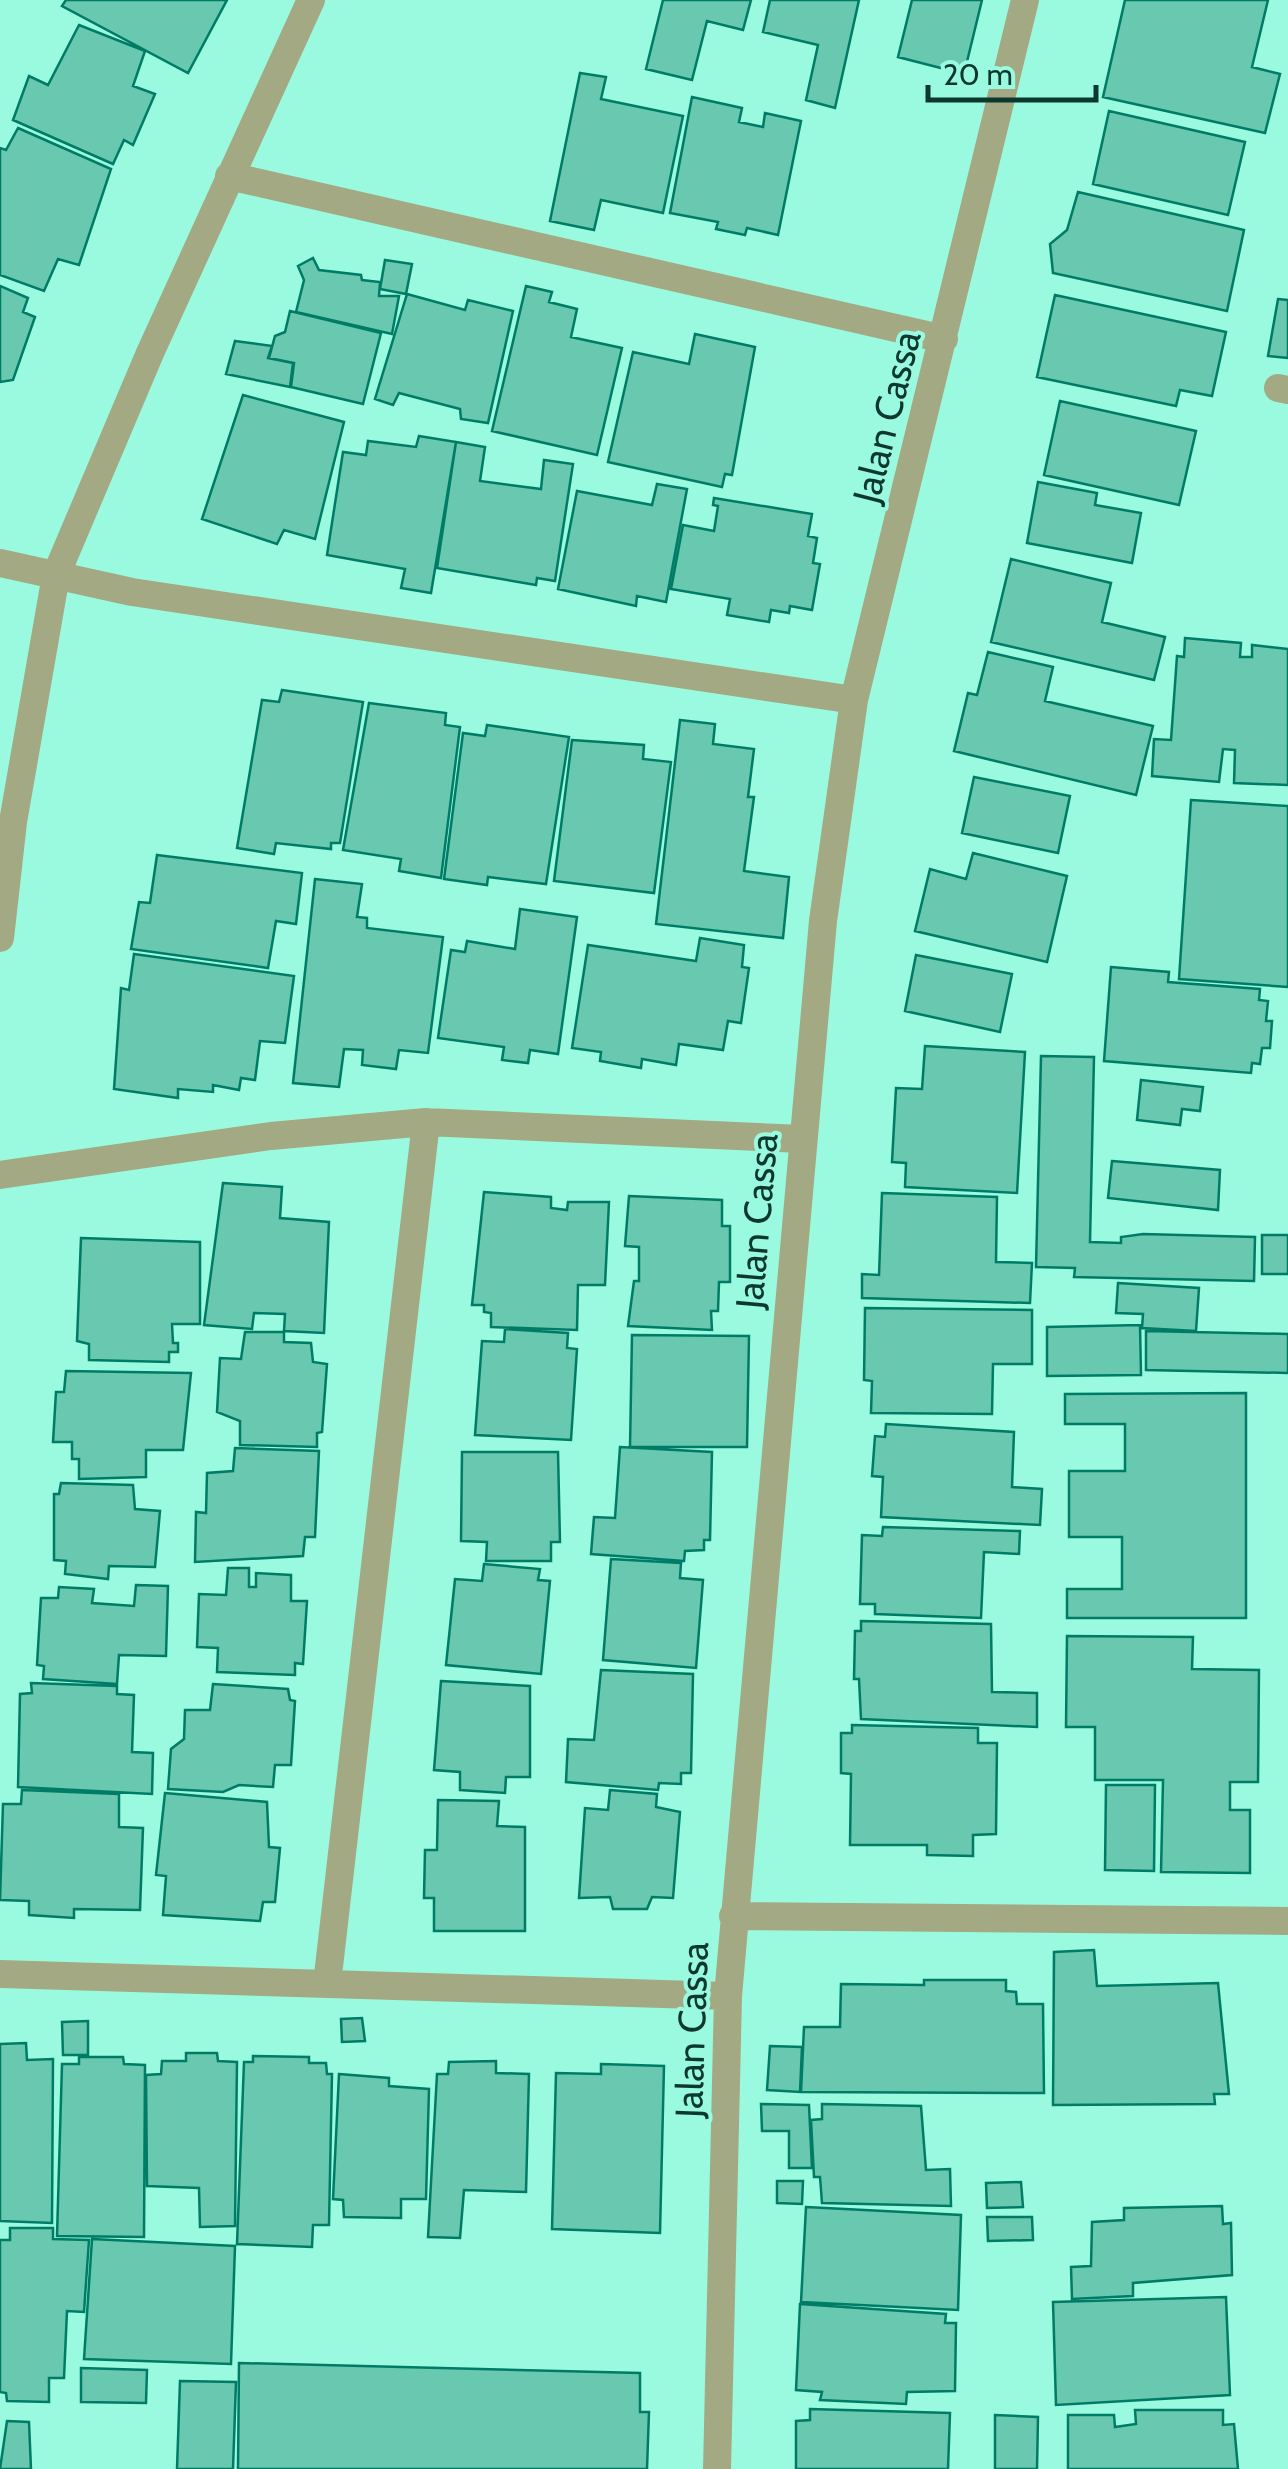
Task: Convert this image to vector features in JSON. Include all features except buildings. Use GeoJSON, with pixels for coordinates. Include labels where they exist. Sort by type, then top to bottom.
{"type":"FeatureCollection","features":[{"type":"Feature","properties":{"kind":"street"},"geometry":{"type":"LineString","coordinates":[[0,938],[12,822],[56,575],[229,176],[311,0]]}},
{"type":"Feature","properties":{"kind":"street","name":"Jalan Cassa"},"geometry":{"type":"LineString","coordinates":[[717,2469],[733,1916],[823,921],[854,700],[1025,0]]}},
{"type":"Feature","properties":{"kind":"street"},"geometry":{"type":"LineString","coordinates":[[229,176],[944,339]]}},
{"type":"Feature","properties":{"kind":"street"},"geometry":{"type":"LineString","coordinates":[[0,563],[132,592],[854,700]]}},
{"type":"Feature","properties":{"kind":"street"},"geometry":{"type":"LineString","coordinates":[[327,1984],[426,1122]]}},
{"type":"Feature","properties":{"kind":"street"},"geometry":{"type":"LineString","coordinates":[[0,1175],[270,1136],[426,1122],[802,1138]]}},
{"type":"Feature","properties":{"kind":"street"},"geometry":{"type":"LineString","coordinates":[[733,1916],[1288,1921]]}},
{"type":"Feature","properties":{"kind":"street"},"geometry":{"type":"LineString","coordinates":[[0,1974],[728,1996]]}}]}
